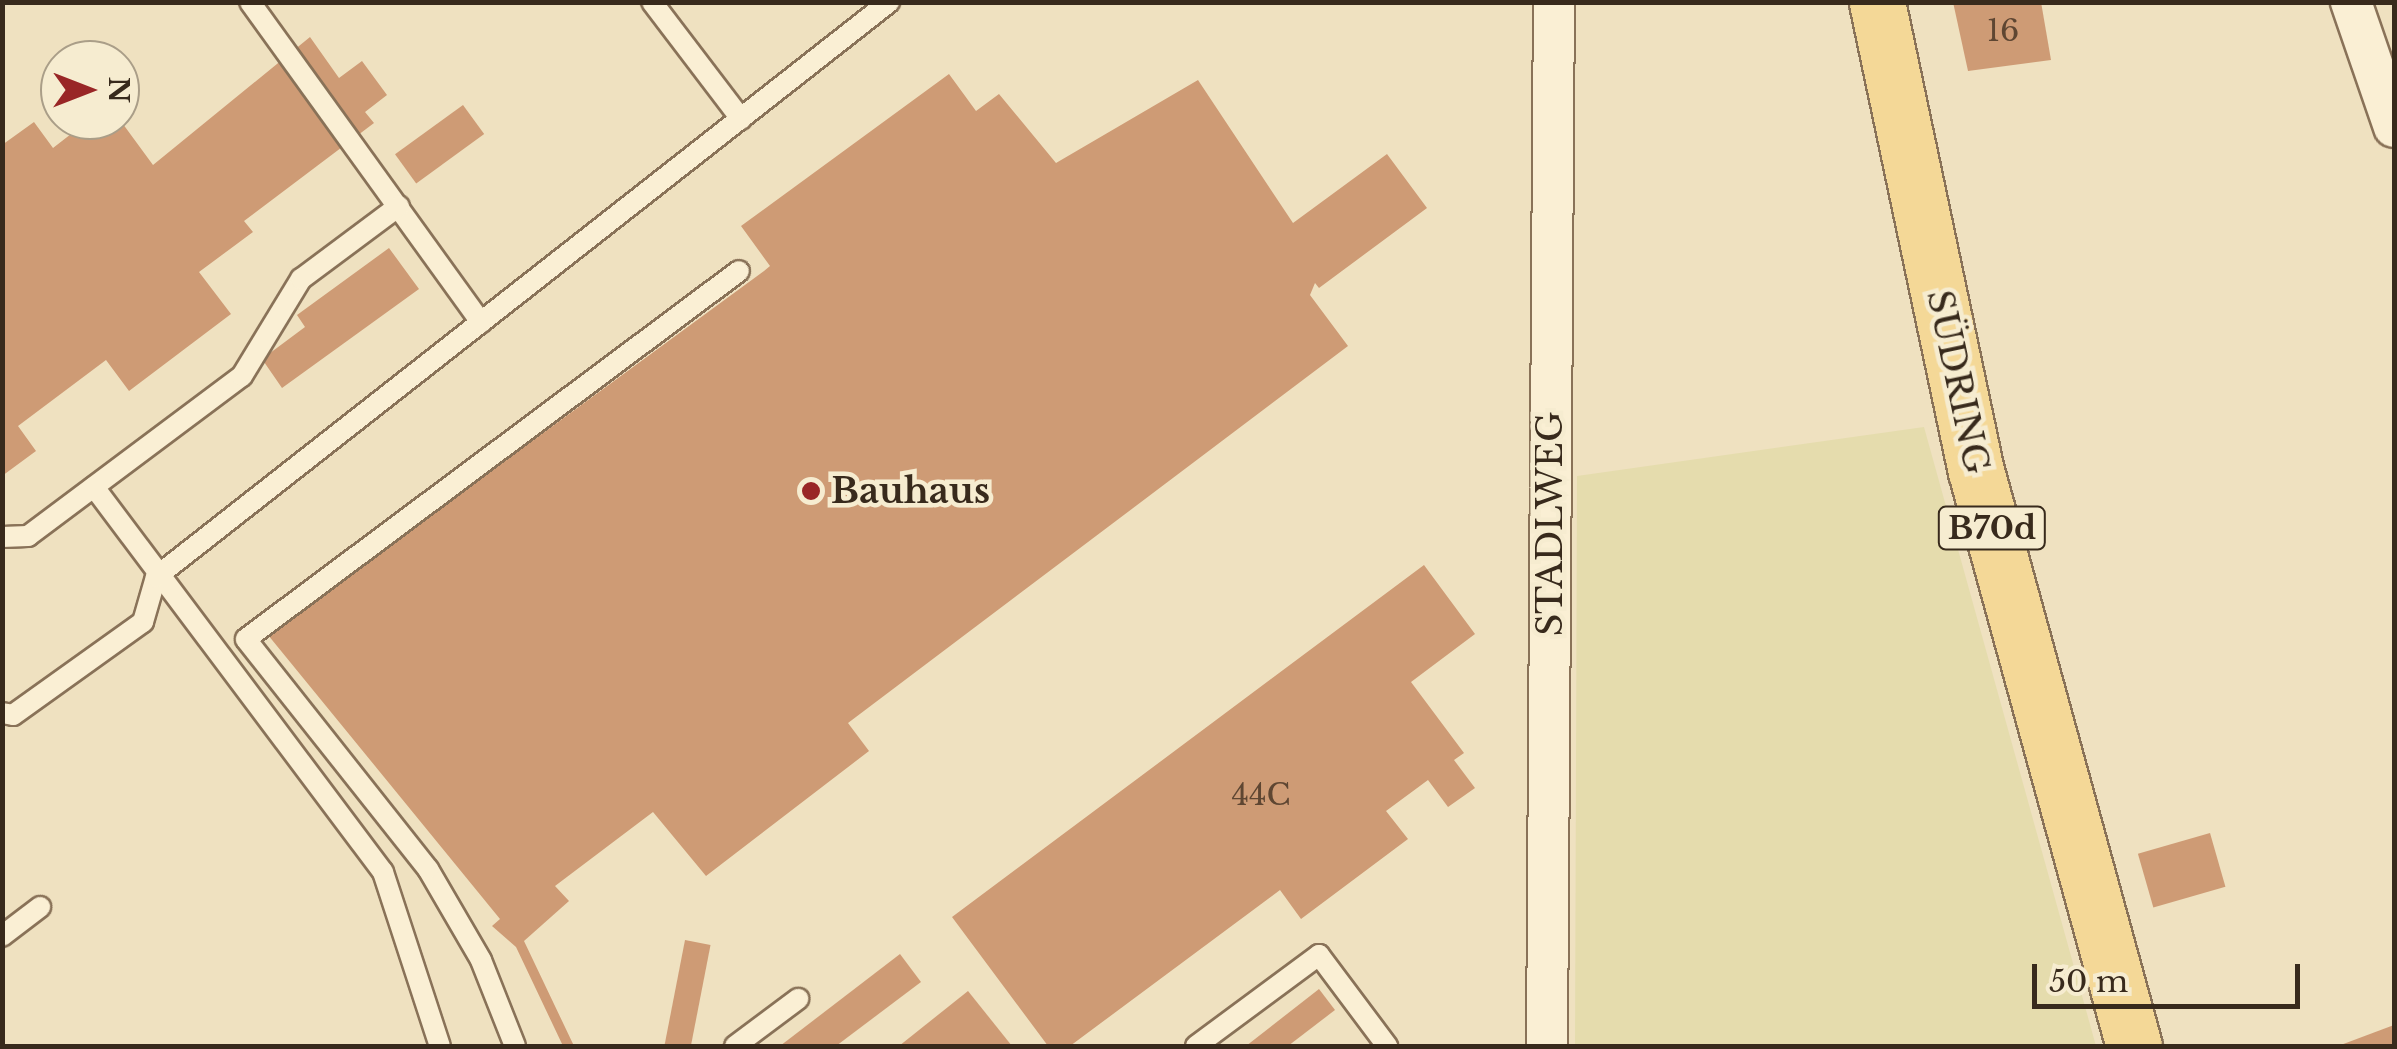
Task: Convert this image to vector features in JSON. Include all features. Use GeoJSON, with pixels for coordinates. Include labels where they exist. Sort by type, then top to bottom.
{"type":"FeatureCollection","features":[{"type":"Feature","properties":{"kind":"main road","name":"SÜDRING"},"geometry":{"type":"LineString","coordinates":[[1877,2],[1976,471],[2134,1046]]}},
{"type":"Feature","properties":{"kind":"street","name":"STADLWEG"},"geometry":{"type":"LineString","coordinates":[[1547,1046],[1554,2]]}},
{"type":"Feature","properties":{"kind":"street"},"geometry":{"type":"LineString","coordinates":[[2351,2],[2394,127]]}},
{"type":"Feature","properties":{"kind":"lane"},"geometry":{"type":"LineString","coordinates":[[250,2],[481,322]]}},
{"type":"Feature","properties":{"kind":"lane"},"geometry":{"type":"LineString","coordinates":[[652,2],[740,119]]}},
{"type":"Feature","properties":{"kind":"lane"},"geometry":{"type":"LineString","coordinates":[[2,714],[13,715],[143,622],[156,577],[889,2]]}},
{"type":"Feature","properties":{"kind":"lane"},"geometry":{"type":"LineString","coordinates":[[2,538],[28,536],[242,376],[301,279],[399,206]]}},
{"type":"Feature","properties":{"kind":"lane"},"geometry":{"type":"LineString","coordinates":[[514,1046],[480,960],[428,869],[246,639],[739,271]]}},
{"type":"Feature","properties":{"kind":"lane"},"geometry":{"type":"LineString","coordinates":[[94,487],[156,577],[383,872],[440,1046]]}},
{"type":"Feature","properties":{"kind":"lane"},"geometry":{"type":"LineString","coordinates":[[2,936],[40,907]]}},
{"type":"Feature","properties":{"kind":"lane"},"geometry":{"type":"LineString","coordinates":[[1196,1046],[1319,955],[1387,1046]]}},
{"type":"Feature","properties":{"kind":"lane"},"geometry":{"type":"LineString","coordinates":[[736,1046],[798,999]]}},
{"type":"Feature","properties":{"kind":"shaded area"},"geometry":{"type":"Polygon","coordinates":[[[1924,427],[2096,1046],[1575,1046],[1577,476],[1924,427]]]}},
{"type":"Feature","properties":{"kind":"building"},"geometry":{"type":"Polygon","coordinates":[[[1953,2],[2041,2],[2051,60],[1968,71],[1953,2]]]}},
{"type":"Feature","properties":{"kind":"building"},"geometry":{"type":"Polygon","coordinates":[[[310,37],[339,78],[362,61],[387,95],[365,112],[374,123],[244,221],[253,232],[199,272],[231,314],[129,391],[106,360],[18,426],[36,451],[2,476],[2,145],[34,122],[40,130],[40,140],[47,140],[53,148],[63,140],[135,140],[153,165],[310,37]]]}},
{"type":"Feature","properties":{"kind":"building","name":"Bauhaus"},"geometry":{"type":"Polygon","coordinates":[[[949,74],[976,111],[999,94],[1056,163],[1198,80],[1293,223],[1387,154],[1427,208],[1319,288],[1315,283],[1310,295],[1348,346],[848,723],[869,751],[706,876],[653,812],[555,886],[569,901],[524,941],[574,1046],[563,1046],[516,947],[492,926],[500,919],[268,635],[764,271],[770,266],[741,226],[949,74]]]}},
{"type":"Feature","properties":{"kind":"building"},"geometry":{"type":"Polygon","coordinates":[[[463,105],[484,134],[416,183],[395,154],[463,105]]]}},
{"type":"Feature","properties":{"kind":"building"},"geometry":{"type":"Polygon","coordinates":[[[389,248],[419,289],[282,388],[262,359],[305,327],[297,315],[389,248]]]}},
{"type":"Feature","properties":{"kind":"building"},"geometry":{"type":"Polygon","coordinates":[[[1424,565],[1475,634],[1411,682],[1464,753],[1454,760],[1475,788],[1448,807],[1428,780],[1386,811],[1408,839],[1301,919],[1280,890],[1070,1046],[1048,1046],[952,917],[1424,565]]]}},
{"type":"Feature","properties":{"kind":"building"},"geometry":{"type":"Polygon","coordinates":[[[2210,833],[2225,887],[2153,908],[2138,854],[2210,833]]]}},
{"type":"Feature","properties":{"kind":"building"},"geometry":{"type":"Polygon","coordinates":[[[685,940],[711,945],[691,1046],[664,1046],[685,940]]]}},
{"type":"Feature","properties":{"kind":"building"},"geometry":{"type":"Polygon","coordinates":[[[900,954],[921,982],[836,1046],[780,1046],[900,954]]]}},
{"type":"Feature","properties":{"kind":"building"},"geometry":{"type":"Polygon","coordinates":[[[1319,989],[1335,1010],[1288,1046],[1246,1046],[1319,989]]]}},
{"type":"Feature","properties":{"kind":"building"},"geometry":{"type":"Polygon","coordinates":[[[968,991],[1012,1046],[899,1046],[968,991]]]}},
{"type":"Feature","properties":{"kind":"building"},"geometry":{"type":"Polygon","coordinates":[[[2394,1025],[2394,1046],[2338,1046],[2394,1025]]]}},
{"type":"Feature","properties":{"kind":"place","name":"Bauhaus"},"geometry":{"type":"Point","coordinates":[811,491]}}]}
